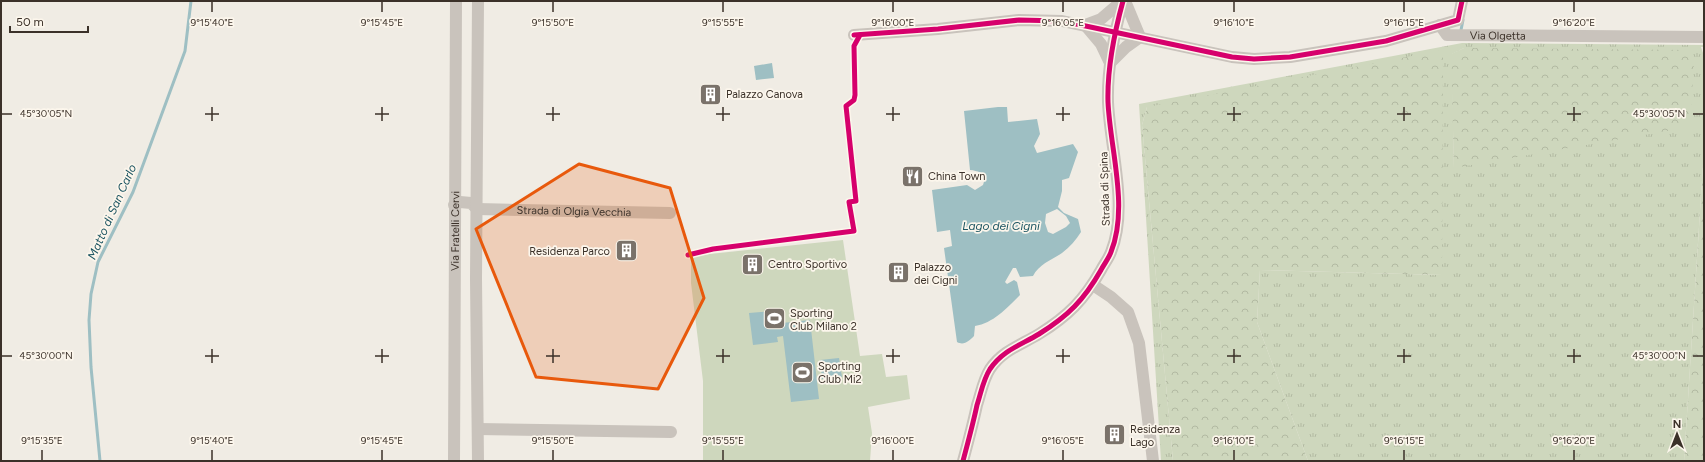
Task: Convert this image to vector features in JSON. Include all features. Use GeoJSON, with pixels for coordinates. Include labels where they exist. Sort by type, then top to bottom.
{"type":"FeatureCollection","features":[{"type":"Feature","properties":{"kind":"street","name":"Via Fratelli Cervi"},"geometry":{"type":"LineString","coordinates":[[454,461],[456,1]]}},
{"type":"Feature","properties":{"kind":"street","name":"Via Fratelli Cervi"},"geometry":{"type":"LineString","coordinates":[[478,1],[478,461]]}},
{"type":"Feature","properties":{"kind":"street"},"geometry":{"type":"LineString","coordinates":[[1086,25],[1101,19],[1123,1],[1140,37]]}},
{"type":"Feature","properties":{"kind":"street","name":"Strada di Spina"},"geometry":{"type":"LineString","coordinates":[[963,461],[982,385],[991,368],[1005,352],[1039,334],[1069,312],[1085,296],[1093,285],[1111,253],[1115,241],[1118,219],[1117,173],[1108,102],[1110,63],[1115,32],[1123,1]]}},
{"type":"Feature","properties":{"kind":"street"},"geometry":{"type":"LineString","coordinates":[[854,35],[938,29],[1019,20],[1062,21],[1220,55],[1254,59],[1290,57],[1386,41],[1458,20],[1462,1]]}},
{"type":"Feature","properties":{"kind":"street"},"geometry":{"type":"LineString","coordinates":[[1086,25],[1101,44],[1110,63],[1126,47],[1140,37]]}},
{"type":"Feature","properties":{"kind":"street","name":"Via Olgetta"},"geometry":{"type":"LineString","coordinates":[[1440,25],[1447,35],[1704,36]]}},
{"type":"Feature","properties":{"kind":"street"},"geometry":{"type":"LineString","coordinates":[[455,208],[460,202],[471,203],[477,209]]}},
{"type":"Feature","properties":{"kind":"street","name":"Strada di Olgia Vecchia"},"geometry":{"type":"LineString","coordinates":[[477,209],[670,213]]}},
{"type":"Feature","properties":{"kind":"street"},"geometry":{"type":"LineString","coordinates":[[1093,285],[1111,297],[1128,312],[1139,343],[1153,461]]}},
{"type":"Feature","properties":{"kind":"street"},"geometry":{"type":"LineString","coordinates":[[478,429],[671,432]]}},
{"type":"Feature","properties":{"kind":"highlighted area"},"geometry":{"type":"Polygon","coordinates":[[[579,164],[670,188],[704,298],[658,389],[536,377],[476,229],[579,164]]]}},
{"type":"Feature","properties":{"kind":"green space"},"geometry":{"type":"Polygon","coordinates":[[[1462,43],[1704,45],[1704,47],[1701,47],[1704,56],[1704,149],[1684,461],[1308,461],[1257,322],[1260,270],[1442,275],[1147,107],[1142,125],[1173,461],[1161,461],[1139,104],[1462,43]],[[1464,48],[1452,54],[1454,168],[1464,48]]]}},
{"type":"Feature","properties":{"kind":"green space"},"geometry":{"type":"Polygon","coordinates":[[[1464,48],[1689,50],[1694,61],[1690,127],[1454,168],[1451,54],[1464,48]]]}},
{"type":"Feature","properties":{"kind":"green space"},"geometry":{"type":"Polygon","coordinates":[[[1443,50],[1442,275],[1260,270],[1257,322],[1308,461],[1173,461],[1142,125],[1147,107],[1443,50]]]}},
{"type":"Feature","properties":{"kind":"green space"},"geometry":{"type":"Polygon","coordinates":[[[1704,149],[1704,461],[1684,461],[1704,149]]]}},
{"type":"Feature","properties":{"kind":"green space","name":"Sporting Club Milano 2"},"geometry":{"type":"Polygon","coordinates":[[[843,240],[860,356],[882,354],[886,377],[907,375],[910,399],[868,407],[872,433],[870,461],[703,461],[703,381],[691,283],[691,256],[843,240]]]}},
{"type":"Feature","properties":{"kind":"water"},"geometry":{"type":"Polygon","coordinates":[[[772,63],[774,78],[756,80],[754,66],[772,63]]]}},
{"type":"Feature","properties":{"kind":"water","name":"Lago dei Cigni"},"geometry":{"type":"Polygon","coordinates":[[[1007,107],[1008,122],[1037,119],[1040,134],[1034,146],[1037,153],[1073,144],[1078,152],[1069,178],[1062,180],[1062,191],[1058,207],[1064,213],[1078,219],[1081,232],[1068,248],[1042,265],[1033,276],[1020,277],[1016,268],[1013,268],[1005,282],[1007,284],[1014,280],[1017,282],[1020,295],[994,318],[988,322],[975,326],[974,336],[964,343],[960,343],[957,342],[944,248],[952,246],[950,230],[937,232],[932,190],[967,185],[975,190],[983,185],[984,178],[982,174],[977,171],[970,170],[964,111],[1007,107]],[[1057,209],[1046,214],[1045,223],[1048,232],[1053,234],[1066,227],[1070,223],[1066,216],[1057,209]]]}},
{"type":"Feature","properties":{"kind":"water","name":"Sporting Club Mi2"},"geometry":{"type":"Polygon","coordinates":[[[773,311],[775,329],[782,328],[782,323],[810,320],[819,399],[791,402],[783,336],[777,337],[778,342],[753,345],[749,313],[773,311]]]}},
{"type":"Feature","properties":{"kind":"water"},"geometry":{"type":"Polygon","coordinates":[[[839,358],[842,377],[822,379],[820,360],[839,358]]]}},
{"type":"Feature","properties":{"kind":"waterway","name":"Matto di San Carlo"},"geometry":{"type":"LineString","coordinates":[[100,461],[91,367],[89,320],[91,294],[98,262],[133,192],[185,51],[191,1]]}},
{"type":"Feature","properties":{"kind":"waterway"},"geometry":{"type":"LineString","coordinates":[[1461,30],[1463,20]]}},
{"type":"Feature","properties":{"kind":"cycle path"},"geometry":{"type":"LineString","coordinates":[[963,461],[982,387],[990,369],[1006,352],[1039,334],[1067,314],[1082,299],[1095,281],[1111,252],[1116,235],[1118,197],[1117,178],[1109,120],[1108,89],[1112,51],[1123,1]]}},
{"type":"Feature","properties":{"kind":"cycle path"},"geometry":{"type":"LineString","coordinates":[[854,35],[938,29],[1019,20],[1062,21],[1232,57],[1254,59],[1290,57],[1386,41],[1458,20],[1462,1]]}},
{"type":"Feature","properties":{"kind":"cycle path"},"geometry":{"type":"LineString","coordinates":[[688,255],[713,249],[854,231],[849,202],[856,201],[846,106],[854,100],[855,95],[854,46],[860,35]]}},
{"type":"Feature","properties":{"kind":"place","name":"Palazzo Canova"},"geometry":{"type":"Point","coordinates":[710,94]}},
{"type":"Feature","properties":{"kind":"place","name":"China Town"},"geometry":{"type":"Point","coordinates":[913,176]}},
{"type":"Feature","properties":{"kind":"place","name":"Residenza Parco"},"geometry":{"type":"Point","coordinates":[626,251]}},
{"type":"Feature","properties":{"kind":"place","name":"Centro Sportivo"},"geometry":{"type":"Point","coordinates":[753,264]}},
{"type":"Feature","properties":{"kind":"place","name":"Palazzo dei Cigni"},"geometry":{"type":"Point","coordinates":[898,273]}},
{"type":"Feature","properties":{"kind":"place","name":"Sporting Club Milano 2"},"geometry":{"type":"Point","coordinates":[775,319]}},
{"type":"Feature","properties":{"kind":"place","name":"Sporting Club Mi2"},"geometry":{"type":"Point","coordinates":[802,372]}},
{"type":"Feature","properties":{"kind":"place","name":"Residenza Lago"},"geometry":{"type":"Point","coordinates":[1115,435]}}]}
